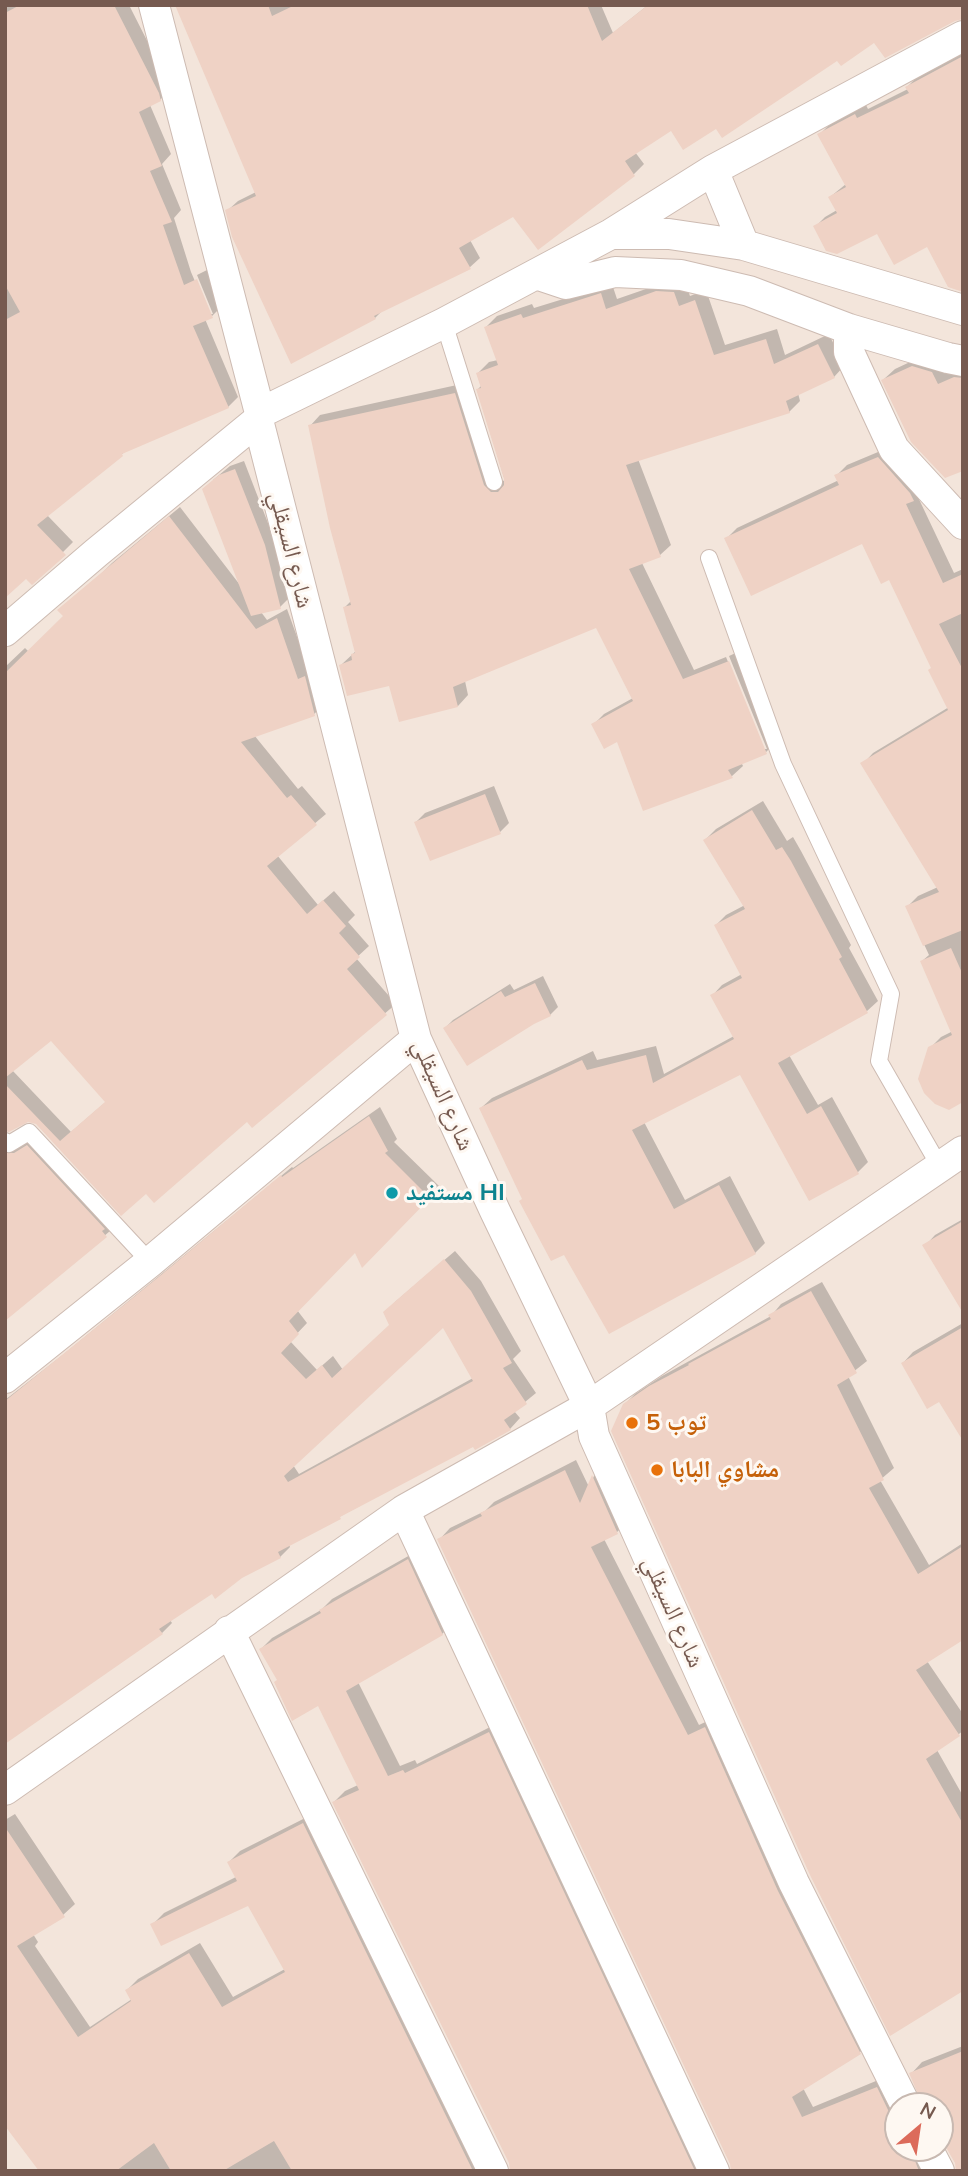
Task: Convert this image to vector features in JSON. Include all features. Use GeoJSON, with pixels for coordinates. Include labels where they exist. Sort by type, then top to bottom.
{"type":"FeatureCollection","features":[{"type":"Feature","properties":{"kind":"street","name":"شارع السيقلي"},"geometry":{"type":"LineString","coordinates":[[154,5],[416,1039],[589,1406],[594,1436],[794,1883],[899,2092]]}},
{"type":"Feature","properties":{"kind":"street"},"geometry":{"type":"LineString","coordinates":[[5,631],[259,417],[611,234],[713,170],[963,36]]}},
{"type":"Feature","properties":{"kind":"street"},"geometry":{"type":"LineString","coordinates":[[713,170],[744,245]]}},
{"type":"Feature","properties":{"kind":"street"},"geometry":{"type":"LineString","coordinates":[[611,234],[668,234],[744,245],[963,310]]}},
{"type":"Feature","properties":{"kind":"street"},"geometry":{"type":"LineString","coordinates":[[536,274],[566,284],[615,272],[681,275],[749,291],[849,329],[963,360]]}},
{"type":"Feature","properties":{"kind":"street"},"geometry":{"type":"LineString","coordinates":[[849,329],[849,352],[894,449],[963,524]]}},
{"type":"Feature","properties":{"kind":"street"},"geometry":{"type":"LineString","coordinates":[[5,1378],[150,1262],[416,1039]]}},
{"type":"Feature","properties":{"kind":"street"},"geometry":{"type":"LineString","coordinates":[[5,1790],[404,1510],[589,1406],[951,1159]]}},
{"type":"Feature","properties":{"kind":"street"},"geometry":{"type":"LineString","coordinates":[[404,1510],[714,2171]]}},
{"type":"Feature","properties":{"kind":"street"},"geometry":{"type":"LineString","coordinates":[[229,1631],[493,2171]]}},
{"type":"Feature","properties":{"kind":"lane"},"geometry":{"type":"LineString","coordinates":[[444,323],[494,482]]}},
{"type":"Feature","properties":{"kind":"lane"},"geometry":{"type":"LineString","coordinates":[[709,558],[783,764],[891,994],[880,1061],[951,1159]]}},
{"type":"Feature","properties":{"kind":"lane"},"geometry":{"type":"LineString","coordinates":[[5,1141],[9,1144],[29,1132],[150,1262]]}},
{"type":"Feature","properties":{"kind":"shaded area"},"geometry":{"type":"Polygon","coordinates":[[[5,5],[963,5],[963,2171],[5,2171],[5,5]]]}},
{"type":"Feature","properties":{"kind":"building"},"geometry":{"type":"Polygon","coordinates":[[[20,5],[114,5],[159,93],[161,101],[139,112],[162,166],[150,171],[172,222],[163,225],[184,285],[197,279],[213,318],[193,326],[229,408],[122,454],[123,456],[37,525],[66,555],[32,585],[26,579],[5,598],[5,320],[20,312],[5,285],[5,13],[20,5]]]}},
{"type":"Feature","properties":{"kind":"building"},"geometry":{"type":"Polygon","coordinates":[[[175,5],[268,5],[272,16],[295,5],[587,5],[602,41],[648,5],[963,5],[963,19],[885,58],[874,43],[841,66],[837,61],[722,138],[716,129],[683,150],[671,131],[625,161],[635,176],[538,250],[513,217],[459,248],[471,269],[374,316],[376,319],[291,364],[232,237],[225,210],[256,196],[175,5]]]}},
{"type":"Feature","properties":{"kind":"building"},"geometry":{"type":"Polygon","coordinates":[[[963,56],[963,292],[948,287],[927,247],[894,265],[877,234],[837,254],[826,251],[813,226],[837,213],[828,197],[846,187],[817,134],[855,114],[857,118],[909,93],[905,87],[963,56]]]}},
{"type":"Feature","properties":{"kind":"building"},"geometry":{"type":"Polygon","coordinates":[[[656,291],[674,292],[679,306],[695,300],[714,355],[766,339],[774,364],[818,344],[835,378],[786,401],[790,413],[626,465],[661,557],[629,569],[683,679],[729,661],[767,754],[728,770],[733,778],[643,811],[617,742],[604,749],[591,724],[633,701],[596,628],[453,687],[458,707],[399,722],[389,686],[347,696],[339,665],[352,660],[351,654],[355,653],[343,607],[351,605],[330,528],[308,425],[455,393],[484,485],[491,492],[498,492],[504,485],[504,479],[476,389],[481,388],[476,373],[498,365],[484,327],[521,314],[523,318],[601,293],[606,309],[656,291]]]}},
{"type":"Feature","properties":{"kind":"building"},"geometry":{"type":"Polygon","coordinates":[[[912,366],[932,372],[938,384],[954,377],[963,378],[963,471],[945,478],[911,442],[881,380],[912,366]]]}},
{"type":"Feature","properties":{"kind":"building"},"geometry":{"type":"Polygon","coordinates":[[[878,457],[910,493],[914,501],[906,504],[943,583],[963,574],[963,613],[939,624],[963,670],[963,930],[923,946],[905,906],[939,892],[860,763],[948,710],[889,580],[881,584],[862,544],[751,596],[724,538],[839,485],[834,475],[878,457]]]}},
{"type":"Feature","properties":{"kind":"building"},"geometry":{"type":"Polygon","coordinates":[[[235,469],[265,545],[281,609],[251,616],[202,489],[219,475],[235,469]]]}},
{"type":"Feature","properties":{"kind":"building"},"geometry":{"type":"Polygon","coordinates":[[[169,516],[256,629],[277,618],[298,679],[305,676],[315,716],[241,742],[287,798],[291,795],[317,825],[267,866],[307,914],[323,900],[346,926],[339,933],[360,957],[347,969],[387,1015],[252,1128],[247,1122],[154,1203],[146,1194],[121,1216],[36,1124],[28,1122],[9,1132],[5,1131],[5,1084],[60,1141],[105,1102],[51,1041],[5,1078],[5,673],[63,616],[57,610],[169,516]]]}},
{"type":"Feature","properties":{"kind":"building"},"geometry":{"type":"Polygon","coordinates":[[[485,794],[501,834],[430,861],[414,822],[485,794]]]}},
{"type":"Feature","properties":{"kind":"building"},"geometry":{"type":"Polygon","coordinates":[[[752,810],[776,850],[782,847],[791,861],[842,957],[839,959],[868,1013],[778,1063],[807,1114],[821,1106],[859,1174],[809,1201],[740,1075],[632,1130],[674,1209],[719,1185],[756,1254],[609,1334],[564,1255],[551,1261],[519,1201],[522,1199],[479,1108],[582,1060],[587,1070],[646,1055],[653,1083],[734,1039],[710,995],[742,978],[714,925],[745,909],[703,840],[752,810]]]}},
{"type":"Feature","properties":{"kind":"building"},"geometry":{"type":"Polygon","coordinates":[[[951,948],[963,975],[963,1102],[949,1110],[935,1104],[924,1093],[918,1079],[928,1047],[952,1035],[920,961],[951,948]]]}},
{"type":"Feature","properties":{"kind":"building"},"geometry":{"type":"Polygon","coordinates":[[[535,983],[551,1016],[467,1066],[443,1028],[501,991],[505,997],[535,983]]]}},
{"type":"Feature","properties":{"kind":"building"},"geometry":{"type":"Polygon","coordinates":[[[369,1116],[388,1151],[385,1153],[430,1198],[362,1268],[355,1253],[289,1321],[299,1334],[281,1353],[306,1379],[322,1365],[332,1378],[389,1325],[383,1312],[444,1259],[471,1291],[512,1363],[503,1368],[527,1404],[504,1420],[511,1430],[475,1450],[473,1447],[278,1552],[281,1558],[242,1578],[215,1599],[212,1594],[159,1629],[163,1634],[5,1744],[5,1401],[281,1175],[282,1177],[369,1116]],[[443,1328],[284,1476],[288,1482],[473,1381],[443,1328]]]}},
{"type":"Feature","properties":{"kind":"building"},"geometry":{"type":"Polygon","coordinates":[[[27,1145],[105,1229],[102,1231],[107,1237],[5,1321],[5,1153],[14,1153],[27,1145]]]}},
{"type":"Feature","properties":{"kind":"building"},"geometry":{"type":"Polygon","coordinates":[[[963,1221],[963,1313],[922,1245],[963,1221]]]}},
{"type":"Feature","properties":{"kind":"building"},"geometry":{"type":"Polygon","coordinates":[[[811,1291],[857,1373],[837,1385],[884,1480],[869,1488],[918,1574],[963,1546],[963,1640],[916,1670],[960,1736],[926,1759],[963,1824],[963,1991],[890,2036],[810,1875],[611,1431],[623,1404],[649,1386],[771,1319],[768,1315],[811,1291]]]}},
{"type":"Feature","properties":{"kind":"building"},"geometry":{"type":"Polygon","coordinates":[[[963,1327],[963,1441],[939,1402],[927,1409],[901,1363],[963,1327]]]}},
{"type":"Feature","properties":{"kind":"building"},"geometry":{"type":"Polygon","coordinates":[[[565,1470],[580,1503],[592,1475],[618,1534],[591,1547],[688,1735],[705,1727],[778,1891],[861,2054],[792,2097],[802,2117],[877,2087],[884,2102],[884,2162],[915,2162],[919,2171],[731,2171],[437,1539],[482,1516],[480,1513],[565,1470]]]}},
{"type":"Feature","properties":{"kind":"building"},"geometry":{"type":"Polygon","coordinates":[[[408,1559],[443,1635],[346,1691],[388,1776],[403,1770],[405,1773],[489,1732],[695,2171],[510,2171],[509,2163],[332,1802],[359,1790],[318,1706],[292,1721],[274,1682],[277,1680],[259,1649],[321,1613],[319,1610],[408,1559]]]}},
{"type":"Feature","properties":{"kind":"building"},"geometry":{"type":"Polygon","coordinates":[[[303,1823],[473,2171],[292,2171],[274,2141],[223,2171],[171,2171],[154,2143],[116,2171],[39,2171],[5,2126],[5,1827],[65,1917],[17,1946],[78,2037],[131,2001],[125,1990],[189,1953],[222,2007],[285,1972],[248,1906],[161,1946],[150,1924],[237,1881],[227,1862],[303,1823]]]}},
{"type":"Feature","properties":{"kind":"building"},"geometry":{"type":"Polygon","coordinates":[[[963,2051],[963,2171],[956,2171],[954,2161],[954,2092],[917,2092],[909,2073],[963,2051]]]}},
{"type":"Feature","properties":{"kind":"place","name":"مستفيد HI"},"geometry":{"type":"Point","coordinates":[392,1193]}},
{"type":"Feature","properties":{"kind":"place","name":"توب 5"},"geometry":{"type":"Point","coordinates":[632,1423]}},
{"type":"Feature","properties":{"kind":"place","name":"مشاوي البابا"},"geometry":{"type":"Point","coordinates":[657,1470]}}]}
